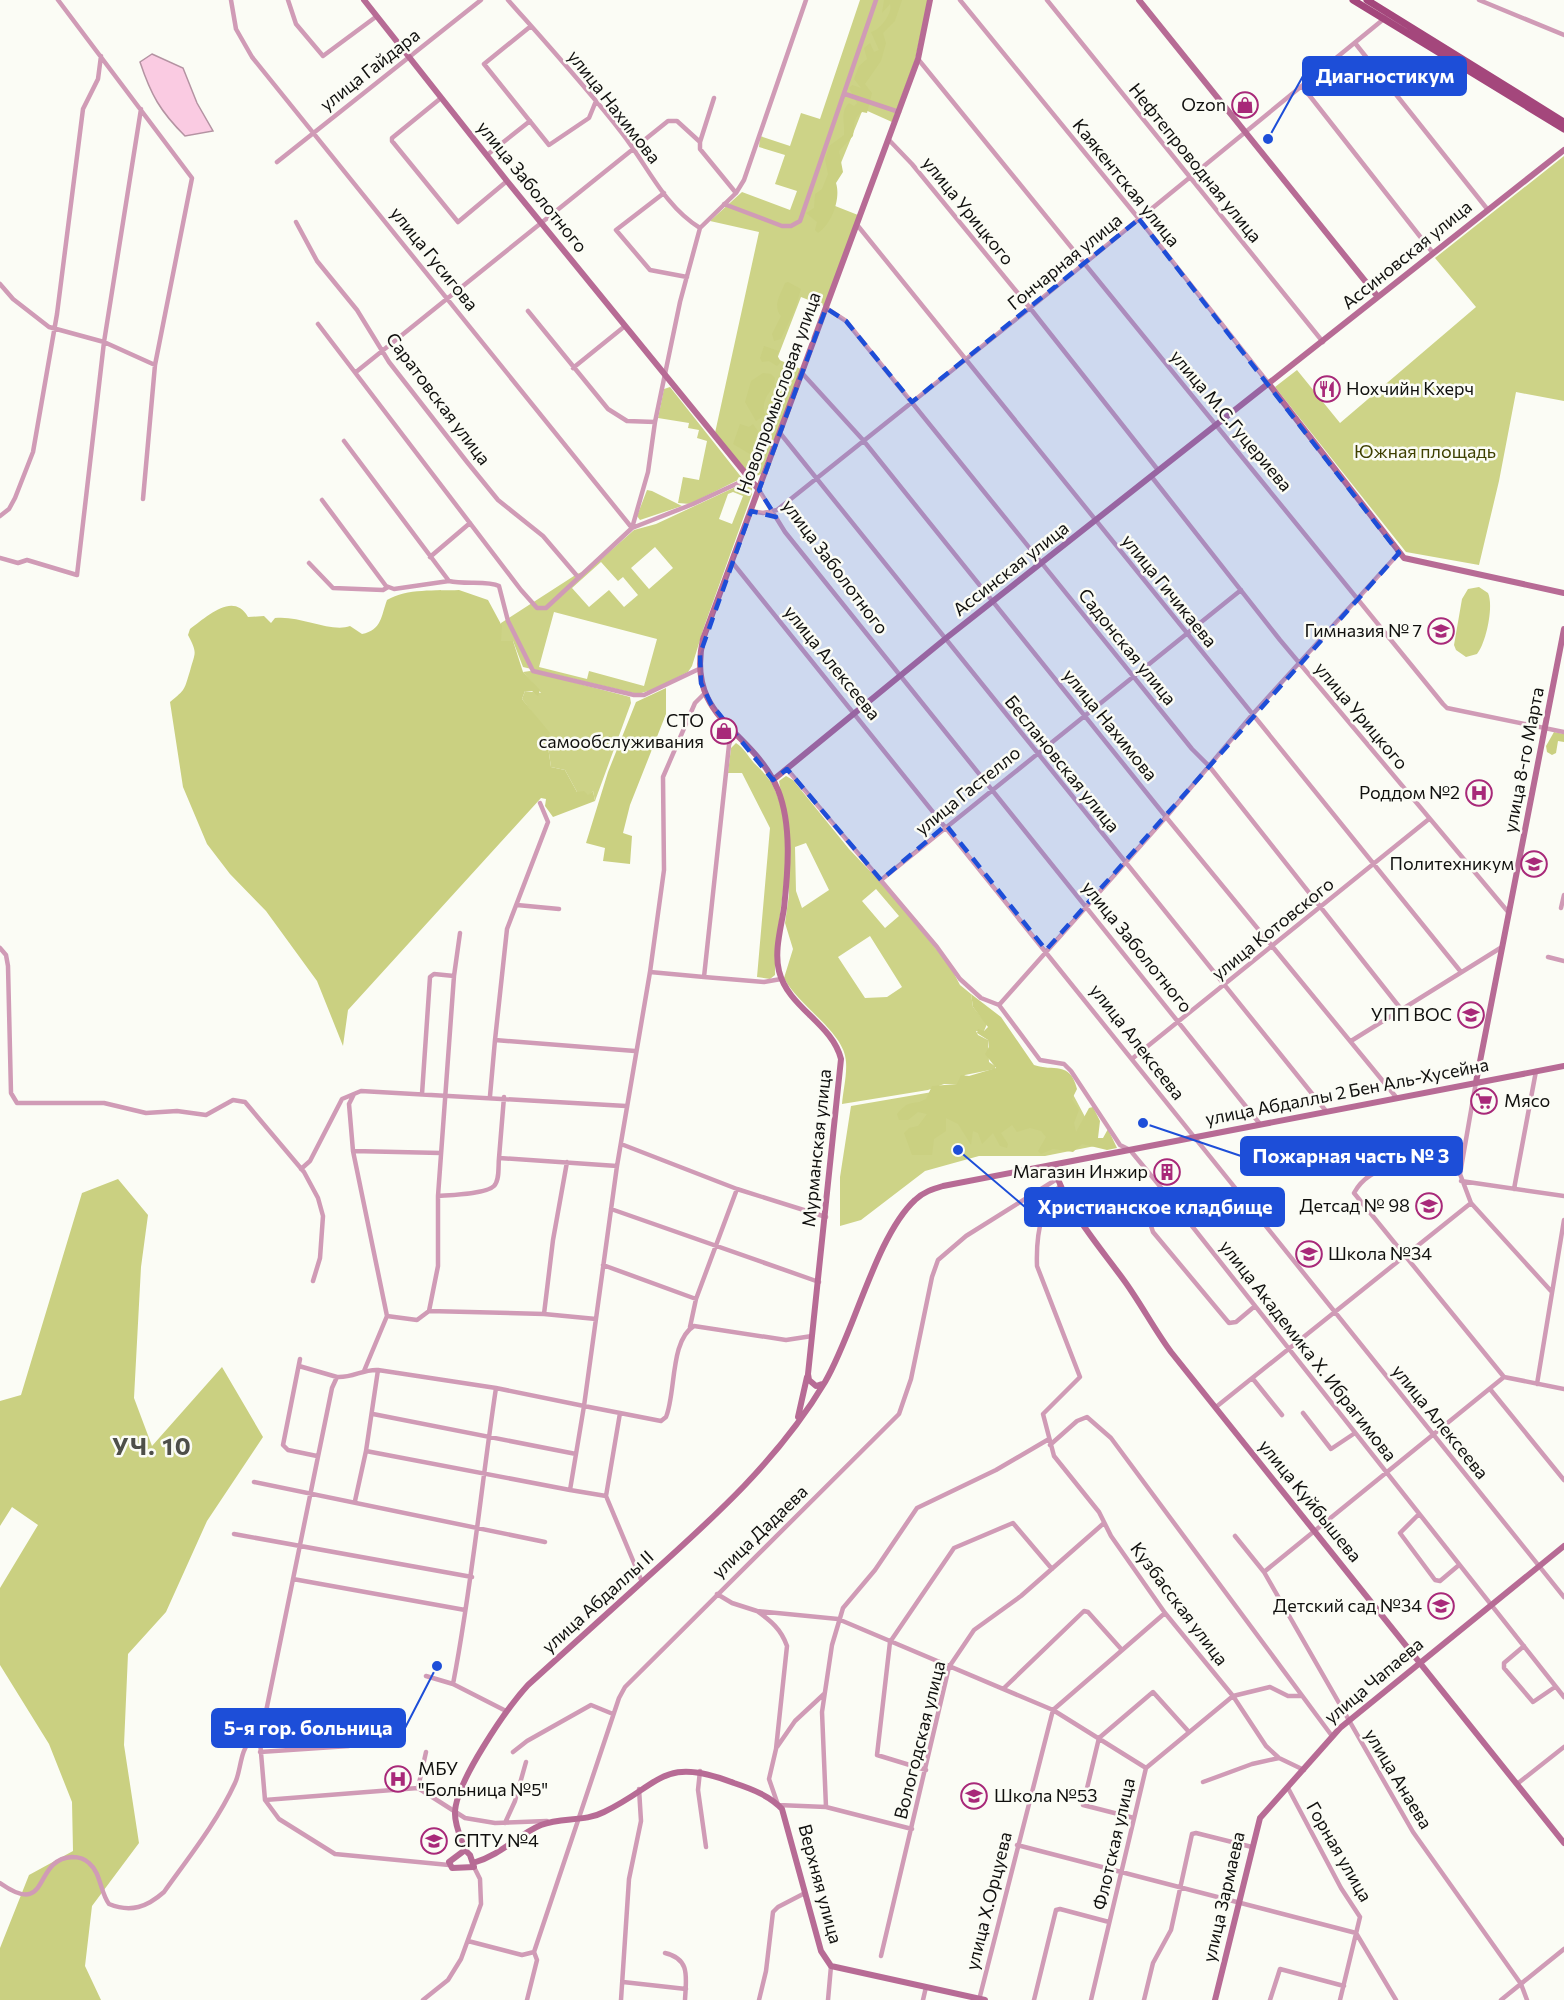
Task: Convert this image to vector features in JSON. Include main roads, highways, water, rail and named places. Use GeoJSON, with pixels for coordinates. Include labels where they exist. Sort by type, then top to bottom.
{"type":"FeatureCollection","features":[{"type":"Feature","properties":{"kind":"main road"},"geometry":{"type":"LineString","coordinates":[[1353,0],[1386,16],[1564,122]]}},
{"type":"Feature","properties":{"kind":"main road"},"geometry":{"type":"LineString","coordinates":[[1367,0],[1386,16],[1564,129]]}},
{"type":"Feature","properties":{"kind":"place","name":"Ozon"},"geometry":{"type":"Point","coordinates":[1245,105]}},
{"type":"Feature","properties":{"kind":"place","name":"Диагностикум"},"geometry":{"type":"Point","coordinates":[1268,139]}},
{"type":"Feature","properties":{"kind":"place","name":"Нохчийн Кхерч"},"geometry":{"type":"Point","coordinates":[1327,389]}},
{"type":"Feature","properties":{"kind":"place","name":"Гимназия № 7"},"geometry":{"type":"Point","coordinates":[1441,631]}},
{"type":"Feature","properties":{"kind":"place","name":"СТО самообслуживания"},"geometry":{"type":"Point","coordinates":[724,731]}},
{"type":"Feature","properties":{"kind":"place","name":"Роддом №2"},"geometry":{"type":"Point","coordinates":[1479,793]}},
{"type":"Feature","properties":{"kind":"place","name":"Политехникум"},"geometry":{"type":"Point","coordinates":[1534,864]}},
{"type":"Feature","properties":{"kind":"place","name":"УПП ВОС"},"geometry":{"type":"Point","coordinates":[1471,1015]}},
{"type":"Feature","properties":{"kind":"place","name":"Мясо"},"geometry":{"type":"Point","coordinates":[1484,1101]}},
{"type":"Feature","properties":{"kind":"place","name":"Пожарная часть № 3"},"geometry":{"type":"Point","coordinates":[1143,1123]}},
{"type":"Feature","properties":{"kind":"place","name":"Христианское кладбище"},"geometry":{"type":"Point","coordinates":[958,1150]}},
{"type":"Feature","properties":{"kind":"place","name":"Магазин Инжир"},"geometry":{"type":"Point","coordinates":[1167,1172]}},
{"type":"Feature","properties":{"kind":"place","name":"Детсад № 98"},"geometry":{"type":"Point","coordinates":[1429,1206]}},
{"type":"Feature","properties":{"kind":"place","name":"Школа №34"},"geometry":{"type":"Point","coordinates":[1309,1254]}},
{"type":"Feature","properties":{"kind":"place","name":"Детский сад №34"},"geometry":{"type":"Point","coordinates":[1441,1606]}},
{"type":"Feature","properties":{"kind":"place","name":"5-я гор. больница"},"geometry":{"type":"Point","coordinates":[437,1666]}},
{"type":"Feature","properties":{"kind":"place","name":"МБУ \"Больница №5\""},"geometry":{"type":"Point","coordinates":[398,1779]}},
{"type":"Feature","properties":{"kind":"place","name":"Школа №53"},"geometry":{"type":"Point","coordinates":[974,1796]}},
{"type":"Feature","properties":{"kind":"place","name":"СПТУ №4"},"geometry":{"type":"Point","coordinates":[434,1841]}},
{"type":"Feature","properties":{"kind":"district","name":"УЧ. 10"},"geometry":{"type":"Point","coordinates":[152,1447]}},
{"type":"Feature","properties":{"kind":"park label","name":"Южная площадь"},"geometry":{"type":"Point","coordinates":[1425,452]}}]}
